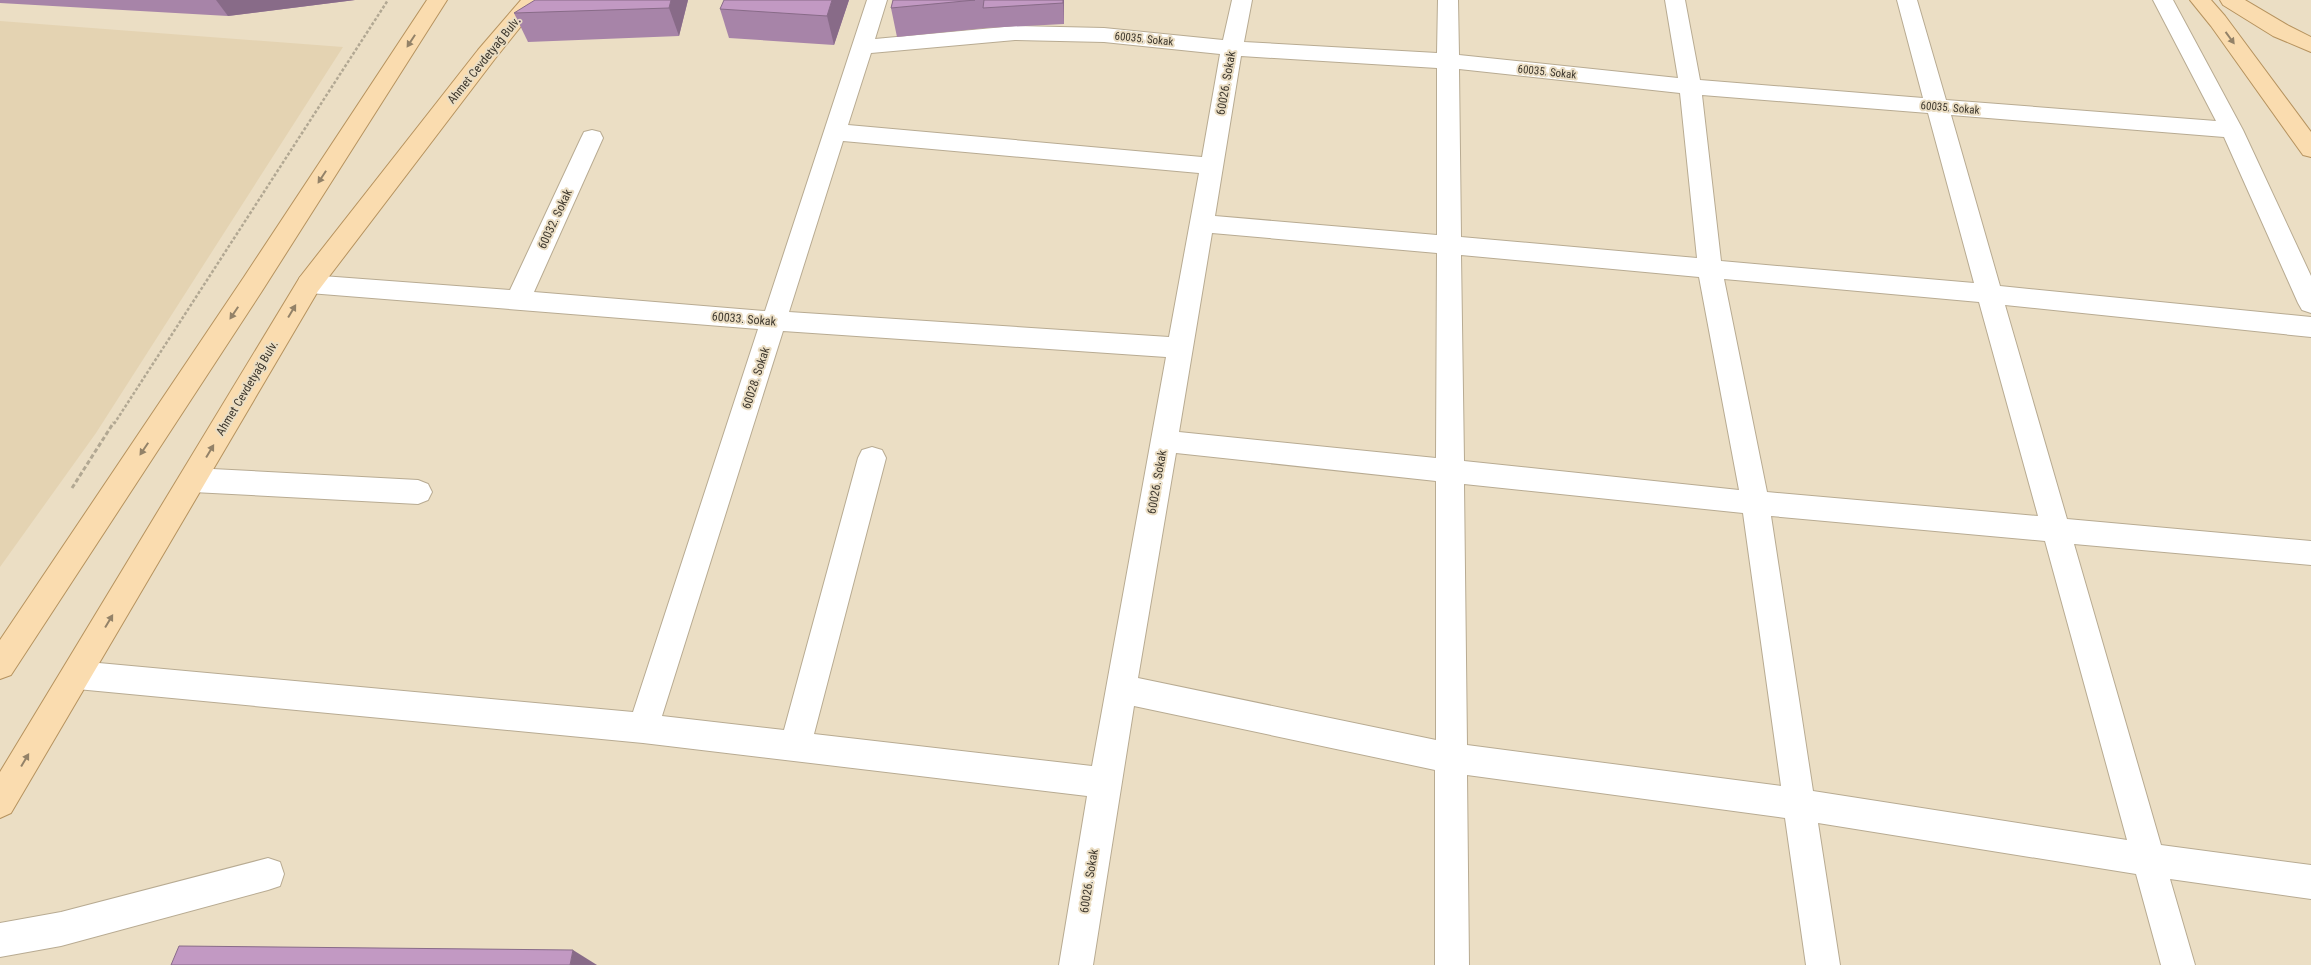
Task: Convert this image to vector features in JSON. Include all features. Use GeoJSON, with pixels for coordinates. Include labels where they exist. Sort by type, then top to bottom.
{"type":"FeatureCollection","features":[{"type":"Feature","properties":{"kind":"main road"},"geometry":{"type":"LineString","coordinates":[[0,665],[253,284],[437,0]]}},
{"type":"Feature","properties":{"kind":"main road","name":"Ahmet Cevdetyağ Bulv."},"geometry":{"type":"LineString","coordinates":[[0,802],[309,284],[486,55],[532,0]]}},
{"type":"Feature","properties":{"kind":"main road"},"geometry":{"type":"LineString","coordinates":[[2200,0],[2218,20],[2311,149]]}},
{"type":"Feature","properties":{"kind":"main road"},"geometry":{"type":"LineString","coordinates":[[2230,0],[2311,45]]}},
{"type":"Feature","properties":{"kind":"street","name":"60028. Sokak"},"geometry":{"type":"LineString","coordinates":[[643,728],[877,0]]}},
{"type":"Feature","properties":{"kind":"street","name":"60026. Sokak"},"geometry":{"type":"LineString","coordinates":[[1076,965],[1105,783],[1201,223],[1242,0]]}},
{"type":"Feature","properties":{"kind":"street"},"geometry":{"type":"LineString","coordinates":[[1448,0],[1452,965]]}},
{"type":"Feature","properties":{"kind":"street"},"geometry":{"type":"LineString","coordinates":[[1675,0],[1690,87],[1710,270],[1755,503],[1822,965]]}},
{"type":"Feature","properties":{"kind":"street"},"geometry":{"type":"LineString","coordinates":[[1907,0],[2178,965]]}},
{"type":"Feature","properties":{"kind":"street"},"geometry":{"type":"LineString","coordinates":[[2163,0],[2232,130],[2311,303]]}},
{"type":"Feature","properties":{"kind":"street","name":"60035. Sokak"},"geometry":{"type":"LineString","coordinates":[[862,47],[1015,33],[1104,35],[1232,48],[1448,61],[1690,87],[2232,130]]}},
{"type":"Feature","properties":{"kind":"street"},"geometry":{"type":"LineString","coordinates":[[835,132],[1211,166]]}},
{"type":"Feature","properties":{"kind":"street","name":"60032. Sokak"},"geometry":{"type":"LineString","coordinates":[[518,300],[592,138]]}},
{"type":"Feature","properties":{"kind":"street"},"geometry":{"type":"LineString","coordinates":[[1201,223],[1990,294],[2311,327]]}},
{"type":"Feature","properties":{"kind":"street","name":"60033. Sokak"},"geometry":{"type":"LineString","coordinates":[[309,284],[774,321],[1180,348]]}},
{"type":"Feature","properties":{"kind":"street"},"geometry":{"type":"LineString","coordinates":[[1164,441],[1755,503],[2311,553]]}},
{"type":"Feature","properties":{"kind":"street"},"geometry":{"type":"LineString","coordinates":[[795,746],[872,458]]}},
{"type":"Feature","properties":{"kind":"street"},"geometry":{"type":"LineString","coordinates":[[193,480],[418,492]]}},
{"type":"Feature","properties":{"kind":"street"},"geometry":{"type":"LineString","coordinates":[[77,675],[643,728],[1105,783]]}},
{"type":"Feature","properties":{"kind":"street"},"geometry":{"type":"LineString","coordinates":[[1121,689],[1451,758],[1799,804],[2148,860],[2311,882]]}},
{"type":"Feature","properties":{"kind":"street"},"geometry":{"type":"LineString","coordinates":[[0,940],[61,929],[268,874]]}},
{"type":"Feature","properties":{"kind":"path"},"geometry":{"type":"LineString","coordinates":[[70,491],[388,0]]}},
{"type":"Feature","properties":{"kind":"shaded area"},"geometry":{"type":"Polygon","coordinates":[[[0,21],[343,47],[96,433],[0,567],[0,21]]]}},
{"type":"Feature","properties":{"kind":"building"},"geometry":{"type":"Polygon","coordinates":[[[535,0],[671,0],[669,8],[514,13],[535,0]]]}},
{"type":"Feature","properties":{"kind":"building"},"geometry":{"type":"Polygon","coordinates":[[[724,0],[832,0],[827,16],[720,9],[724,0]]]}},
{"type":"Feature","properties":{"kind":"building"},"geometry":{"type":"Polygon","coordinates":[[[893,0],[975,0],[891,8],[893,0]]]}},
{"type":"Feature","properties":{"kind":"building"},"geometry":{"type":"Polygon","coordinates":[[[984,0],[1063,0],[1063,3],[983,8],[984,0]]]}},
{"type":"Feature","properties":{"kind":"building"},"geometry":{"type":"Polygon","coordinates":[[[179,946],[573,950],[570,965],[171,965],[179,946]]]}}]}
